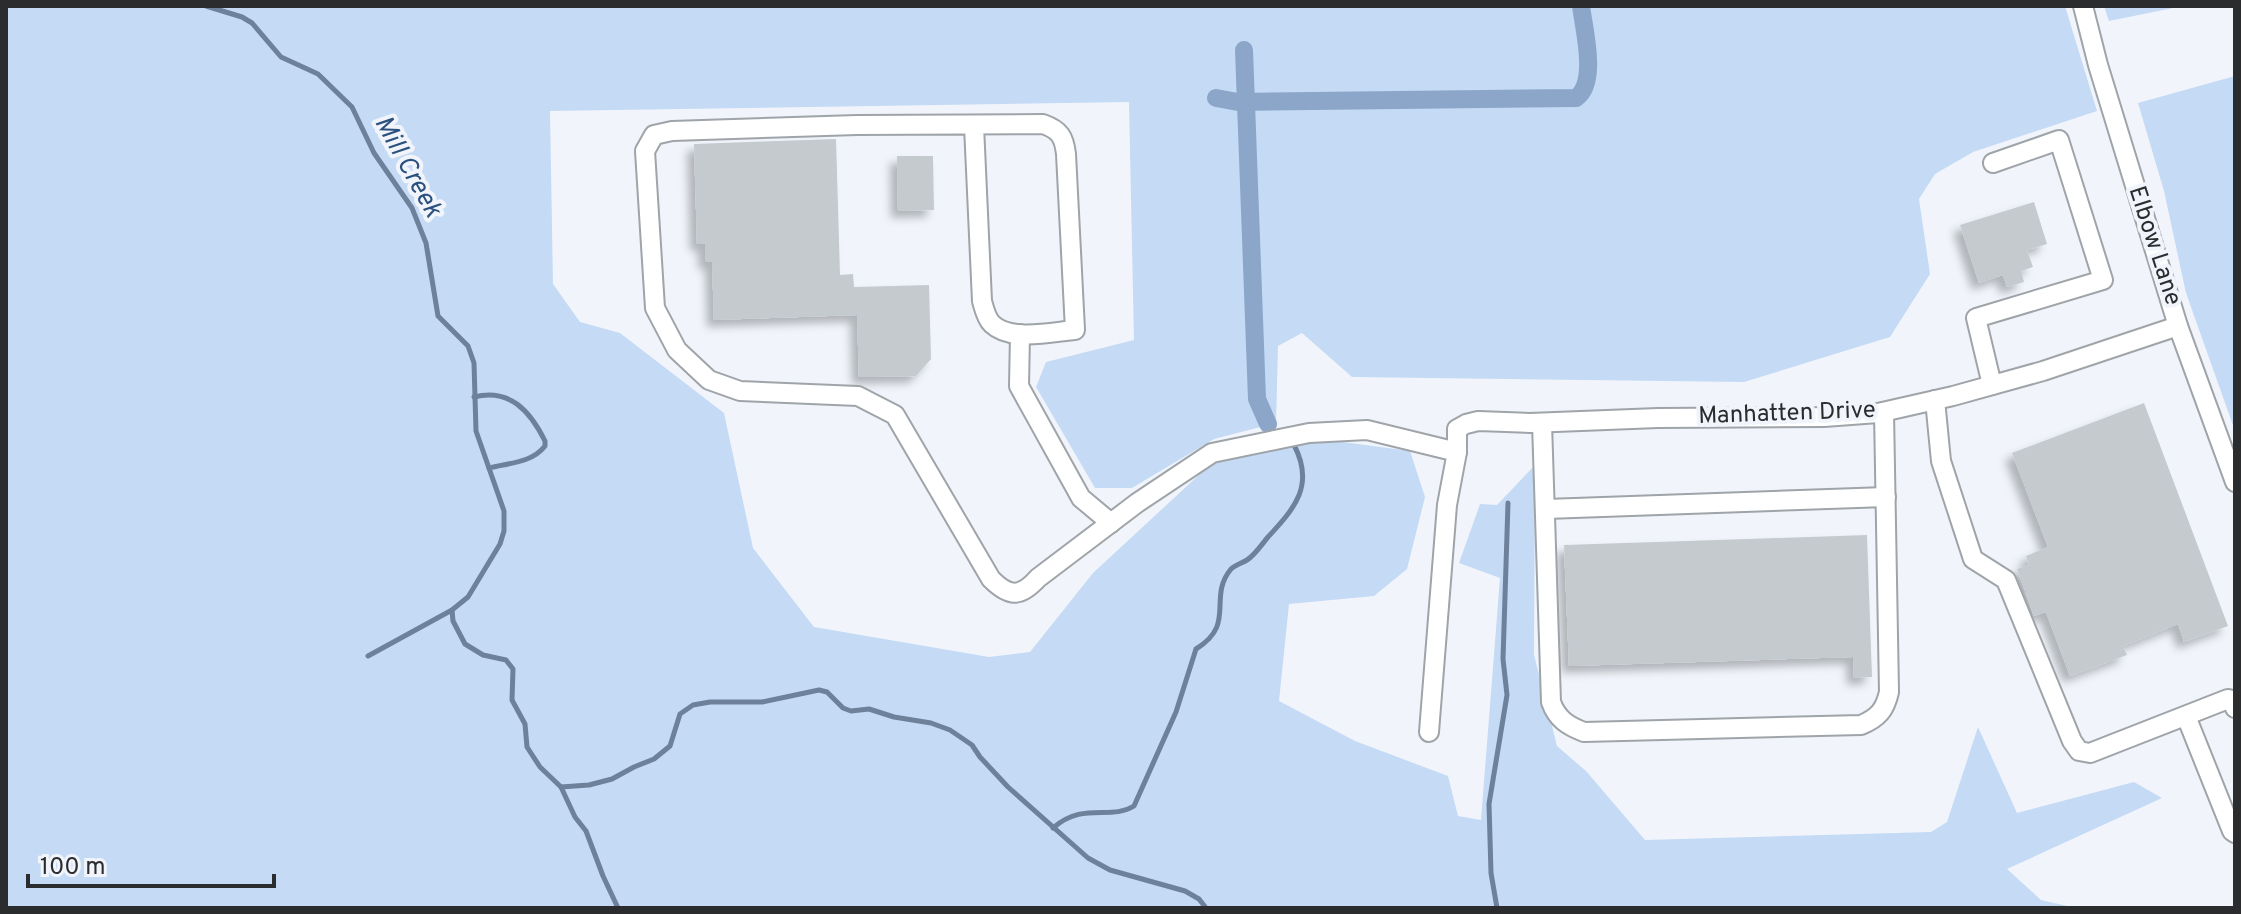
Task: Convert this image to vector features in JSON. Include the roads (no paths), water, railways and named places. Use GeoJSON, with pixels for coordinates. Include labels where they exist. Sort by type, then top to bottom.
{"type":"FeatureCollection","features":[{"type":"Feature","properties":{"kind":"street","name":"Elbow Lane"},"geometry":{"type":"LineString","coordinates":[[2083,6],[2098,65],[2178,326],[2235,482]]}},
{"type":"Feature","properties":{"kind":"street"},"geometry":{"type":"LineString","coordinates":[[974,126],[982,301],[991,324],[1001,330],[1020,334],[1075,330],[1064,139],[1056,129],[1043,124],[857,125],[672,131],[654,135],[645,151],[655,308],[677,350],[709,380],[740,391],[858,396],[895,415],[991,579],[1003,591],[1015,594],[1029,588],[1149,494],[1212,453],[1295,435],[1367,430],[1457,452],[1447,505],[1429,732]]}},
{"type":"Feature","properties":{"kind":"street"},"geometry":{"type":"LineString","coordinates":[[1992,385],[1976,318],[2103,280],[2059,140],[1993,163]]}},
{"type":"Feature","properties":{"kind":"street","name":"Manhatten Drive"},"geometry":{"type":"LineString","coordinates":[[1457,452],[1457,429],[1478,421],[1542,423],[1645,418],[1824,417],[1884,412],[1992,385],[2178,326]]}},
{"type":"Feature","properties":{"kind":"street"},"geometry":{"type":"LineString","coordinates":[[1020,334],[1019,386],[1081,498],[1111,523]]}},
{"type":"Feature","properties":{"kind":"street"},"geometry":{"type":"LineString","coordinates":[[1935,400],[1941,461],[1973,559],[2006,580],[2072,741],[2079,751],[2090,753],[2228,699],[2232,700],[2235,708]]}},
{"type":"Feature","properties":{"kind":"street"},"geometry":{"type":"LineString","coordinates":[[1542,423],[1551,702],[1560,719],[1584,732],[1845,726],[1874,720],[1886,708],[1889,692],[1884,412]]}},
{"type":"Feature","properties":{"kind":"street"},"geometry":{"type":"LineString","coordinates":[[1546,509],[1886,497]]}},
{"type":"Feature","properties":{"kind":"street"},"geometry":{"type":"LineString","coordinates":[[2186,716],[2235,833]]}},
{"type":"Feature","properties":{"kind":"waterway","name":"Mill Creek"},"geometry":{"type":"LineString","coordinates":[[206,6],[252,23],[281,57],[318,74],[352,107],[374,153],[412,208],[426,243],[438,316],[468,346],[474,363],[476,431],[504,511],[504,531],[500,544],[468,597],[452,610],[368,656]]}},
{"type":"Feature","properties":{"kind":"waterway"},"geometry":{"type":"LineString","coordinates":[[1216,98],[1238,102],[1576,98],[1583,91],[1588,69],[1581,6]]}},
{"type":"Feature","properties":{"kind":"waterway"},"geometry":{"type":"LineString","coordinates":[[1244,50],[1257,399],[1268,424]]}},
{"type":"Feature","properties":{"kind":"waterway"},"geometry":{"type":"LineString","coordinates":[[474,397],[498,396],[517,404],[533,420],[545,441],[545,446],[533,456],[489,468]]}},
{"type":"Feature","properties":{"kind":"waterway"},"geometry":{"type":"LineString","coordinates":[[1053,828],[1075,815],[1116,812],[1134,806],[1176,712],[1196,649],[1208,640],[1219,620],[1224,580],[1231,569],[1256,552],[1294,506],[1299,495],[1303,472],[1294,445]]}},
{"type":"Feature","properties":{"kind":"waterway"},"geometry":{"type":"LineString","coordinates":[[1497,908],[1491,873],[1489,804],[1507,695],[1503,659],[1508,503]]}},
{"type":"Feature","properties":{"kind":"waterway","name":"Mill Creek"},"geometry":{"type":"LineString","coordinates":[[452,610],[453,621],[465,644],[483,655],[506,660],[513,669],[512,700],[525,724],[527,747],[540,767],[561,787],[575,817],[586,831],[618,908]]}},
{"type":"Feature","properties":{"kind":"waterway"},"geometry":{"type":"LineString","coordinates":[[561,787],[612,779],[654,759],[670,746],[680,714],[693,705],[762,702],[819,690],[827,692],[843,708],[851,711],[869,709],[950,730],[972,745],[1008,787],[1088,858],[1110,870],[1185,891],[1199,899],[1206,908]]}}]}
